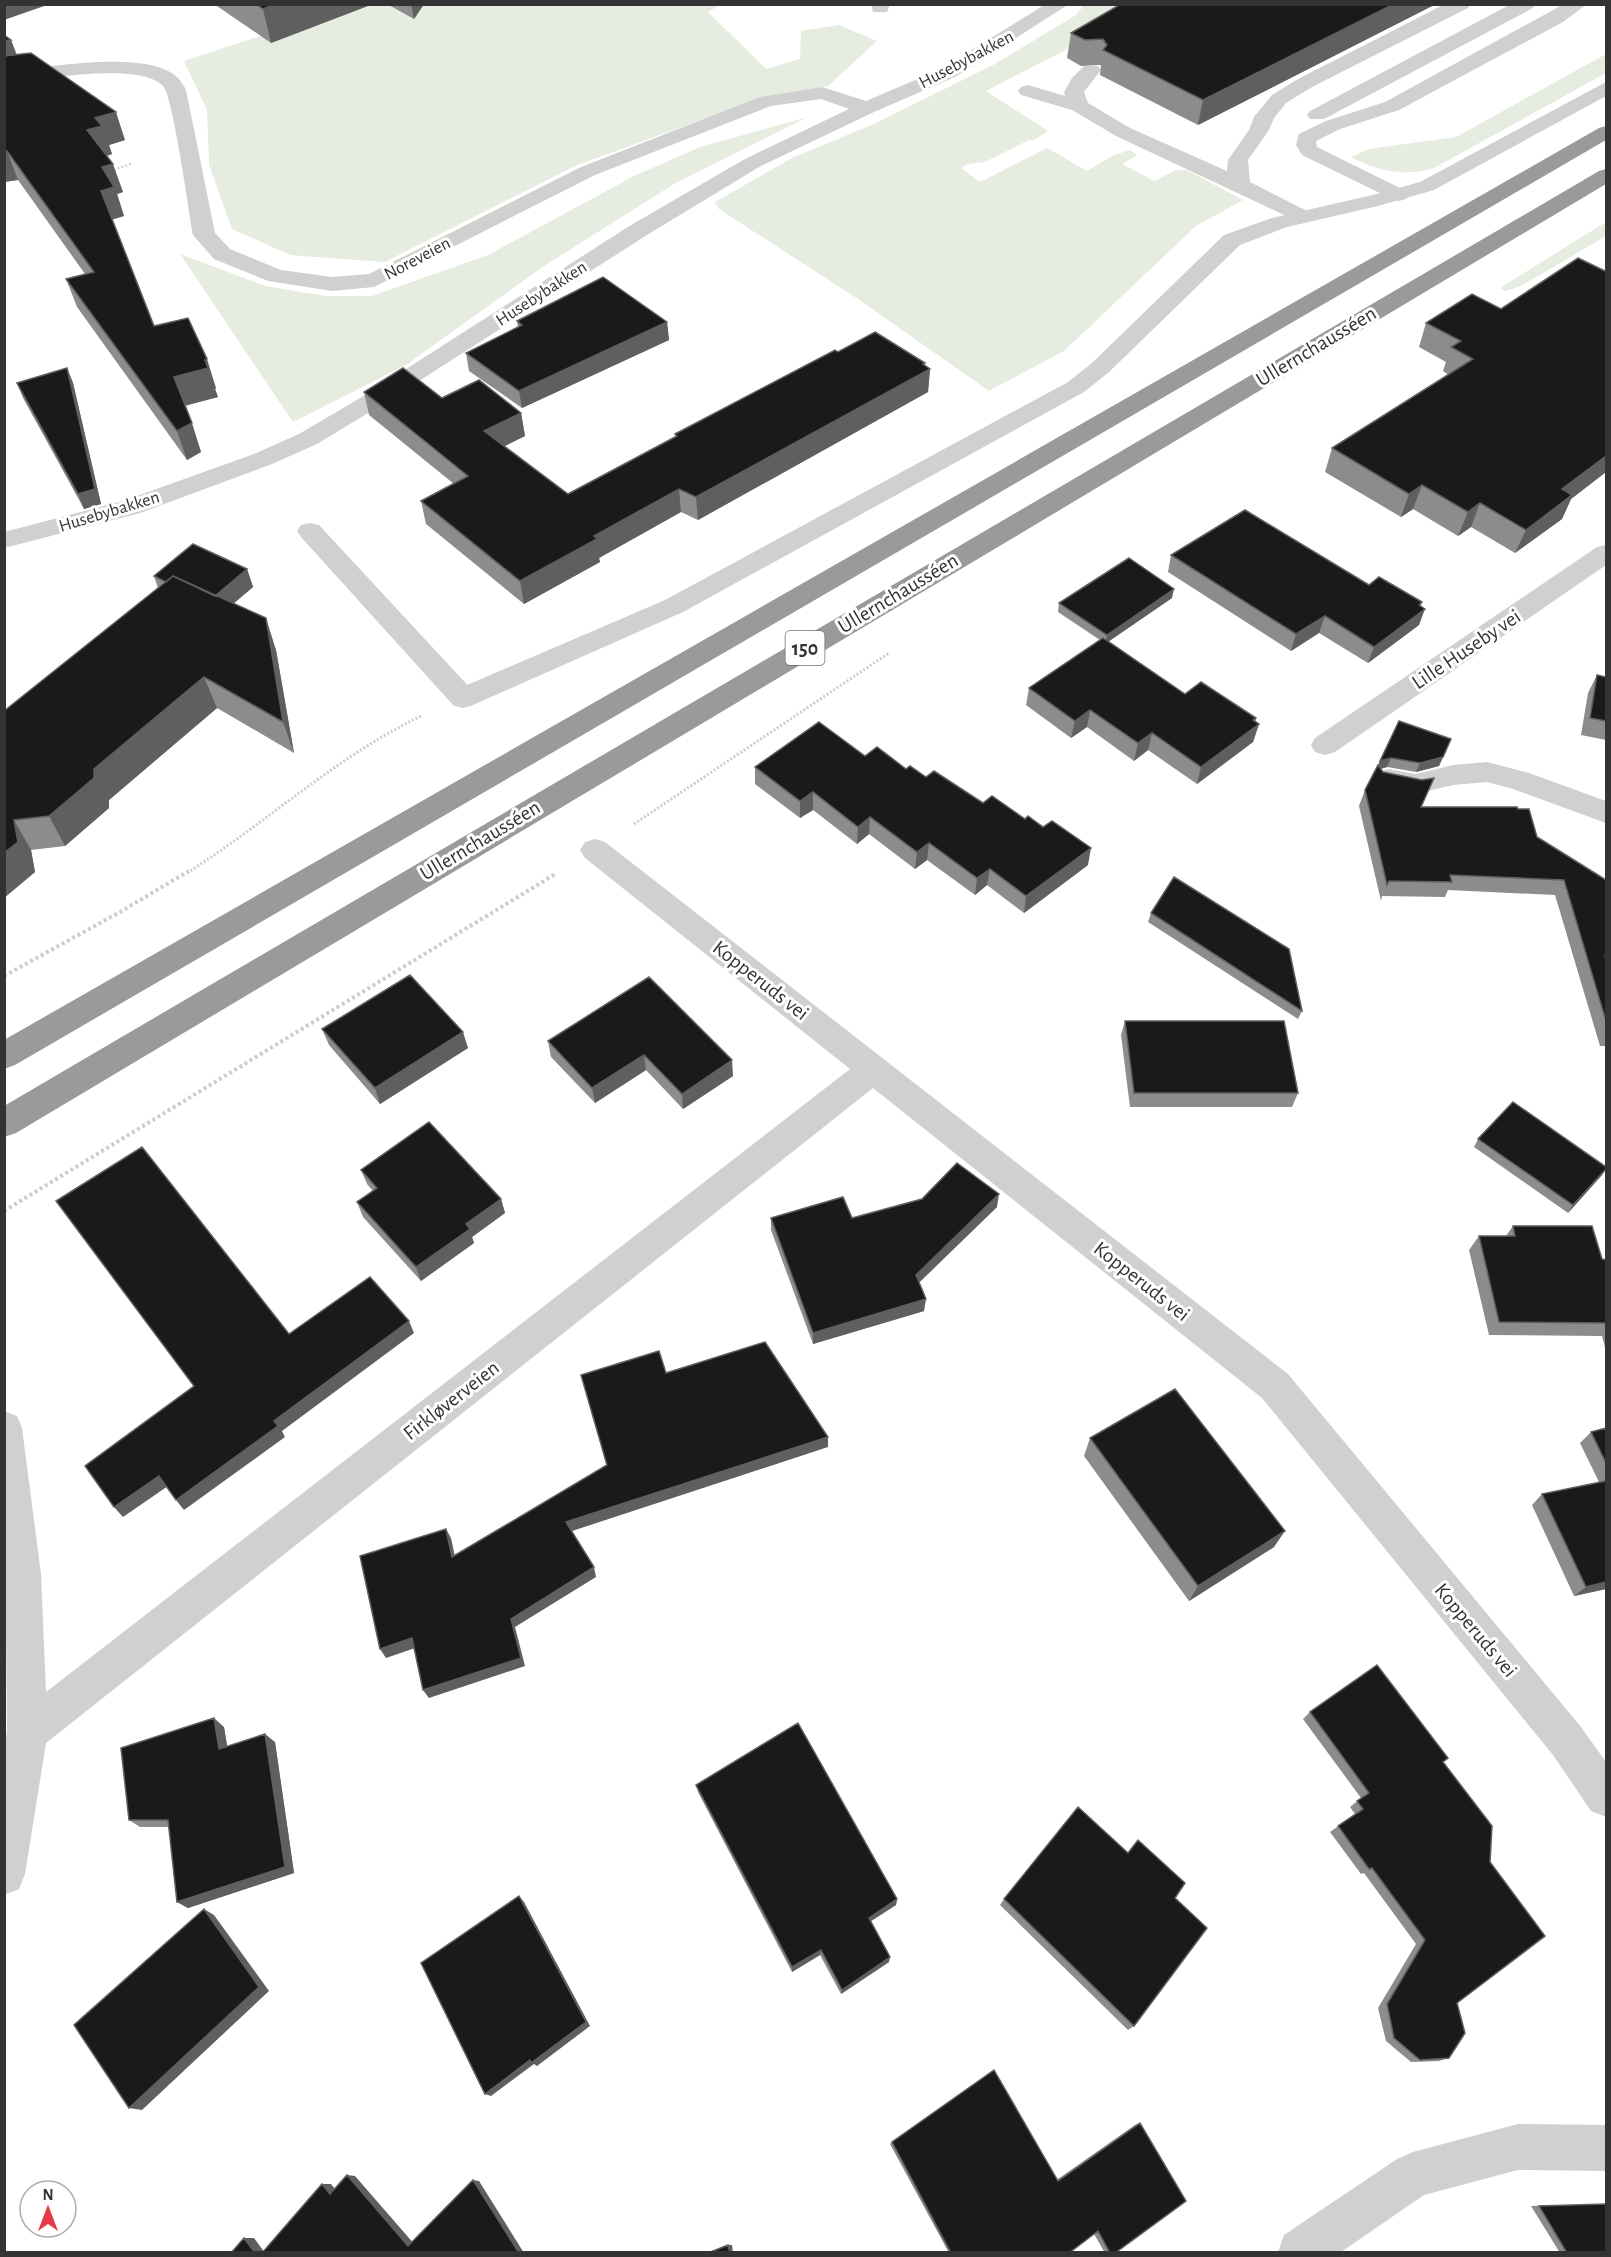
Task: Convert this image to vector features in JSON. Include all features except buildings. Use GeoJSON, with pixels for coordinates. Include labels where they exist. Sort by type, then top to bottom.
{"type":"FeatureCollection","features":[{"type":"Feature","properties":{"kind":"highway","name":"Ullernchausséen"},"geometry":{"type":"LineString","coordinates":[[4,1056],[1606,132]]}},
{"type":"Feature","properties":{"kind":"highway","name":"Ullernchausséen"},"geometry":{"type":"LineString","coordinates":[[4,1123],[1606,175]]}},
{"type":"Feature","properties":{"kind":"street","name":"Husebybakken"},"geometry":{"type":"LineString","coordinates":[[4,540],[131,507],[263,459],[308,439],[375,399],[639,230],[752,163],[867,108],[948,73],[1060,4]]}},
{"type":"Feature","properties":{"kind":"street"},"geometry":{"type":"LineString","coordinates":[[1240,184],[1237,174],[1238,160],[1259,130],[1264,117],[1279,99],[1305,83],[1461,4]]}},
{"type":"Feature","properties":{"kind":"street"},"geometry":{"type":"LineString","coordinates":[[1399,195],[1309,151],[1306,145],[1307,127],[1318,114],[1526,4]]}},
{"type":"Feature","properties":{"kind":"street"},"geometry":{"type":"LineString","coordinates":[[1306,138],[1333,124],[1392,106],[1557,18],[1578,4]]}},
{"type":"Feature","properties":{"kind":"street","name":"Noreveien"},"geometry":{"type":"LineString","coordinates":[[4,78],[106,67],[128,67],[160,75],[171,82],[176,90],[204,235],[222,254],[276,276],[332,284],[374,280],[588,171],[767,101],[822,93],[867,108]]}},
{"type":"Feature","properties":{"kind":"street"},"geometry":{"type":"LineString","coordinates":[[1079,106],[1074,92],[1079,82],[1099,79]]}},
{"type":"Feature","properties":{"kind":"street"},"geometry":{"type":"LineString","coordinates":[[310,531],[463,698],[674,606],[1076,387],[1100,368],[1232,240],[1251,231],[1299,216],[1399,195],[1426,186],[1606,88]]}},
{"type":"Feature","properties":{"kind":"street"},"geometry":{"type":"LineString","coordinates":[[1028,90],[1079,106],[1123,132],[1240,184],[1299,216]]}},
{"type":"Feature","properties":{"kind":"street"},"geometry":{"type":"LineString","coordinates":[[1251,98],[1264,117]]}},
{"type":"Feature","properties":{"kind":"street"},"geometry":{"type":"LineString","coordinates":[[1114,106],[1152,130],[1183,159]]}},
{"type":"Feature","properties":{"kind":"street","name":"Lille Huseby vei"},"geometry":{"type":"LineString","coordinates":[[1325,745],[1606,553]]}},
{"type":"Feature","properties":{"kind":"street"},"geometry":{"type":"LineString","coordinates":[[1387,778],[1416,784],[1453,775],[1487,772],[1520,780],[1606,812]]}},
{"type":"Feature","properties":{"kind":"street","name":"Kopperuds vei"},"geometry":{"type":"LineString","coordinates":[[595,849],[1275,1386],[1567,1741],[1606,1796]]}},
{"type":"Feature","properties":{"kind":"street","name":"Firkløverveien"},"geometry":{"type":"LineString","coordinates":[[27,1732],[874,1069]]}},
{"type":"Feature","properties":{"kind":"street"},"geometry":{"type":"LineString","coordinates":[[4,1428],[22,1574],[27,1732],[4,1874]]}},
{"type":"Feature","properties":{"kind":"street"},"geometry":{"type":"LineString","coordinates":[[1301,2253],[1413,2175],[1518,2147],[1606,2148]]}},
{"type":"Feature","properties":{"kind":"path"},"geometry":{"type":"LineString","coordinates":[[109,171],[131,164]]}},
{"type":"Feature","properties":{"kind":"path"},"geometry":{"type":"LineString","coordinates":[[4,1211],[595,849],[891,652]]}},
{"type":"Feature","properties":{"kind":"path"},"geometry":{"type":"LineString","coordinates":[[4,976],[184,874],[234,842],[372,742],[405,723],[463,698]]}},
{"type":"Feature","properties":{"kind":"shaded area"},"geometry":{"type":"Polygon","coordinates":[[[357,4],[720,5],[708,12],[766,69],[800,59],[801,31],[839,25],[877,41],[828,86],[764,97],[575,166],[385,262],[290,255],[232,229],[209,165],[207,110],[184,61],[357,4]]]}},
{"type":"Feature","properties":{"kind":"shaded area"},"geometry":{"type":"Polygon","coordinates":[[[1085,4],[1142,5],[1058,54],[986,91],[1048,131],[1032,141],[1029,140],[985,162],[968,164],[961,168],[980,182],[1047,148],[1087,171],[1114,155],[1130,150],[1137,155],[1122,164],[1154,181],[1176,170],[1187,170],[1243,200],[1196,226],[1064,351],[989,391],[858,299],[719,209],[715,202],[792,158],[876,123],[995,64],[1076,15],[1085,4]]]}},
{"type":"Feature","properties":{"kind":"shaded area"},"geometry":{"type":"Polygon","coordinates":[[[1606,54],[1606,73],[1436,167],[1414,172],[1392,171],[1371,166],[1351,157],[1369,149],[1456,137],[1606,54]]]}},
{"type":"Feature","properties":{"kind":"shaded area"},"geometry":{"type":"Polygon","coordinates":[[[808,117],[674,184],[541,268],[406,365],[293,422],[180,254],[265,286],[326,296],[372,296],[488,255],[634,176],[700,147],[808,117]]]}},
{"type":"Feature","properties":{"kind":"shaded area"},"geometry":{"type":"Polygon","coordinates":[[[1606,222],[1606,236],[1521,286],[1505,291],[1500,288],[1606,222]]]}}]}
